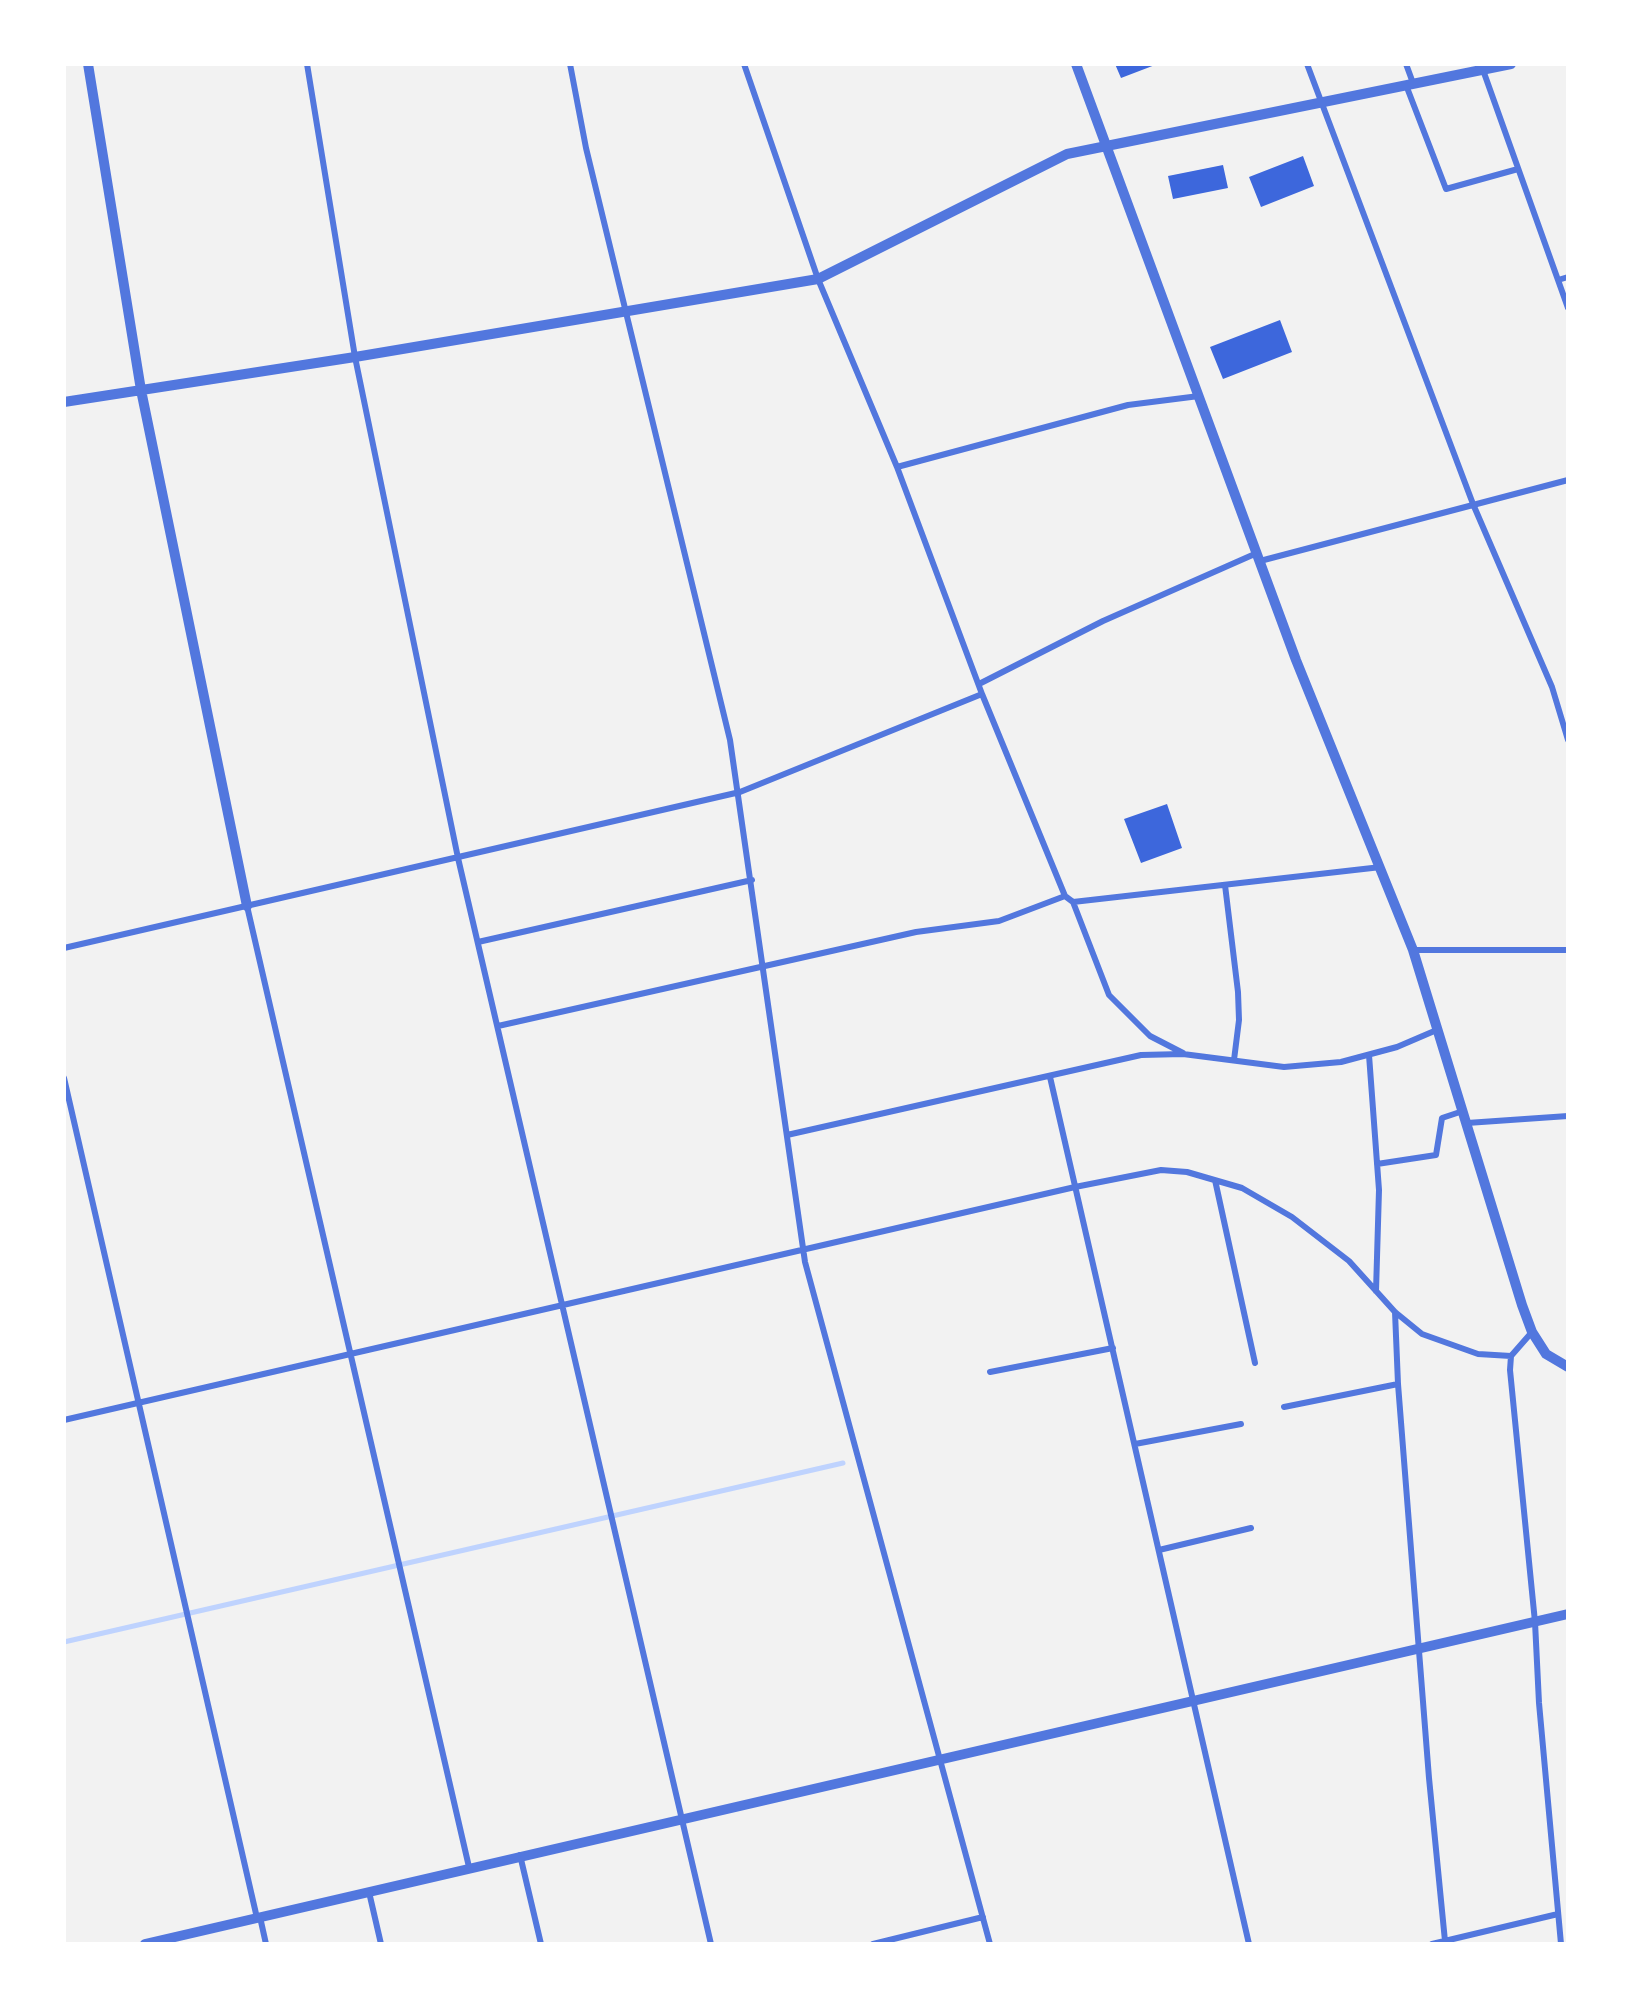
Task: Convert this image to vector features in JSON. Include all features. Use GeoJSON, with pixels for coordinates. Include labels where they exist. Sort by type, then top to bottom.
{"type":"FeatureCollection","features":[{"type":"Feature","properties":{"kind":"street"},"geometry":{"type":"LineString","coordinates":[[88,64],[141,390],[247,906],[469,1867]]}},
{"type":"Feature","properties":{"kind":"street"},"geometry":{"type":"LineString","coordinates":[[307,64],[355,357],[458,858],[711,1944]]}},
{"type":"Feature","properties":{"kind":"street"},"geometry":{"type":"LineString","coordinates":[[570,64],[586,148],[730,740],[740,792],[803,1250],[990,1944]]}},
{"type":"Feature","properties":{"kind":"street"},"geometry":{"type":"LineString","coordinates":[[744,64],[818,279],[897,467],[982,694],[1065,896],[1073,902],[1109,995],[1150,1036],[1183,1054]]}},
{"type":"Feature","properties":{"kind":"street"},"geometry":{"type":"LineString","coordinates":[[1076,64],[1296,660],[1382,867],[1413,950],[1532,1332],[1546,1354],[1568,1367]]}},
{"type":"Feature","properties":{"kind":"street"},"geometry":{"type":"LineString","coordinates":[[1307,64],[1473,504],[1552,687],[1568,740]]}},
{"type":"Feature","properties":{"kind":"street"},"geometry":{"type":"LineString","coordinates":[[1406,64],[1409,84],[1446,189],[1518,169]]}},
{"type":"Feature","properties":{"kind":"street"},"geometry":{"type":"LineString","coordinates":[[64,402],[355,357],[818,279],[1067,154],[1510,64]]}},
{"type":"Feature","properties":{"kind":"street"},"geometry":{"type":"LineString","coordinates":[[1483,70],[1568,308]]}},
{"type":"Feature","properties":{"kind":"street"},"geometry":{"type":"LineString","coordinates":[[1558,280],[1568,277]]}},
{"type":"Feature","properties":{"kind":"street"},"geometry":{"type":"LineString","coordinates":[[897,467],[1128,405],[1199,396]]}},
{"type":"Feature","properties":{"kind":"street"},"geometry":{"type":"LineString","coordinates":[[979,684],[1103,621],[1258,557],[1568,480]]}},
{"type":"Feature","properties":{"kind":"street"},"geometry":{"type":"LineString","coordinates":[[64,948],[740,792],[982,694]]}},
{"type":"Feature","properties":{"kind":"street"},"geometry":{"type":"LineString","coordinates":[[1073,902],[1382,867]]}},
{"type":"Feature","properties":{"kind":"street"},"geometry":{"type":"LineString","coordinates":[[478,942],[752,880]]}},
{"type":"Feature","properties":{"kind":"street"},"geometry":{"type":"LineString","coordinates":[[1225,885],[1238,992],[1239,1020],[1234,1060]]}},
{"type":"Feature","properties":{"kind":"street"},"geometry":{"type":"LineString","coordinates":[[498,1026],[916,932],[999,921],[1065,896]]}},
{"type":"Feature","properties":{"kind":"street"},"geometry":{"type":"LineString","coordinates":[[1413,950],[1568,950]]}},
{"type":"Feature","properties":{"kind":"street"},"geometry":{"type":"LineString","coordinates":[[787,1135],[1141,1055],[1183,1054],[1284,1067],[1341,1062],[1397,1047],[1439,1029]]}},
{"type":"Feature","properties":{"kind":"street"},"geometry":{"type":"LineString","coordinates":[[1369,1055],[1377,1164],[1376,1291]]}},
{"type":"Feature","properties":{"kind":"street"},"geometry":{"type":"LineString","coordinates":[[1050,1077],[1249,1944]]}},
{"type":"Feature","properties":{"kind":"street"},"geometry":{"type":"LineString","coordinates":[[64,1078],[258,1918],[266,1944]]}},
{"type":"Feature","properties":{"kind":"street"},"geometry":{"type":"LineString","coordinates":[[1377,1164],[1436,1155],[1442,1118],[1463,1111]]}},
{"type":"Feature","properties":{"kind":"street"},"geometry":{"type":"LineString","coordinates":[[1467,1123],[1568,1116]]}},
{"type":"Feature","properties":{"kind":"street"},"geometry":{"type":"LineString","coordinates":[[64,1420],[1076,1187],[1161,1170],[1186,1172],[1242,1188],[1292,1217],[1349,1261],[1395,1312],[1422,1334],[1478,1354],[1511,1356]]}},
{"type":"Feature","properties":{"kind":"street"},"geometry":{"type":"LineString","coordinates":[[1215,1180],[1255,1363]]}},
{"type":"Feature","properties":{"kind":"street"},"geometry":{"type":"LineString","coordinates":[[1395,1312],[1398,1384],[1421,1647],[1429,1778],[1445,1941]]}},
{"type":"Feature","properties":{"kind":"street"},"geometry":{"type":"LineString","coordinates":[[1532,1332],[1511,1356],[1510,1370],[1535,1622],[1539,1703],[1560,1944]]}},
{"type":"Feature","properties":{"kind":"street"},"geometry":{"type":"LineString","coordinates":[[990,1372],[1113,1348]]}},
{"type":"Feature","properties":{"kind":"street"},"geometry":{"type":"LineString","coordinates":[[1284,1407],[1398,1384]]}},
{"type":"Feature","properties":{"kind":"street"},"geometry":{"type":"LineString","coordinates":[[1135,1444],[1241,1424]]}},
{"type":"Feature","properties":{"kind":"street"},"geometry":{"type":"LineString","coordinates":[[1159,1550],[1251,1528]]}},
{"type":"Feature","properties":{"kind":"street"},"geometry":{"type":"LineString","coordinates":[[145,1944],[520,1855],[1568,1614]]}},
{"type":"Feature","properties":{"kind":"street"},"geometry":{"type":"LineString","coordinates":[[520,1855],[541,1944]]}},
{"type":"Feature","properties":{"kind":"street"},"geometry":{"type":"LineString","coordinates":[[369,1892],[381,1944]]}},
{"type":"Feature","properties":{"kind":"street"},"geometry":{"type":"LineString","coordinates":[[1432,1944],[1558,1914]]}},
{"type":"Feature","properties":{"kind":"street"},"geometry":{"type":"LineString","coordinates":[[873,1944],[983,1917]]}},
{"type":"Feature","properties":{"kind":"building"},"geometry":{"type":"Polygon","coordinates":[[[1115,64],[1155,64],[1155,65],[1121,78],[1115,64]]]}},
{"type":"Feature","properties":{"kind":"building"},"geometry":{"type":"Polygon","coordinates":[[[1303,156],[1314,186],[1261,207],[1249,177],[1303,156]]]}},
{"type":"Feature","properties":{"kind":"building"},"geometry":{"type":"Polygon","coordinates":[[[1223,165],[1228,188],[1173,199],[1168,176],[1223,165]]]}},
{"type":"Feature","properties":{"kind":"building"},"geometry":{"type":"Polygon","coordinates":[[[1280,320],[1292,352],[1223,379],[1210,347],[1280,320]]]}},
{"type":"Feature","properties":{"kind":"building"},"geometry":{"type":"Polygon","coordinates":[[[1167,804],[1182,848],[1141,863],[1124,819],[1167,804]]]}},
{"type":"Feature","properties":{"kind":"waterway"},"geometry":{"type":"LineString","coordinates":[[64,1642],[843,1463]]}}]}
